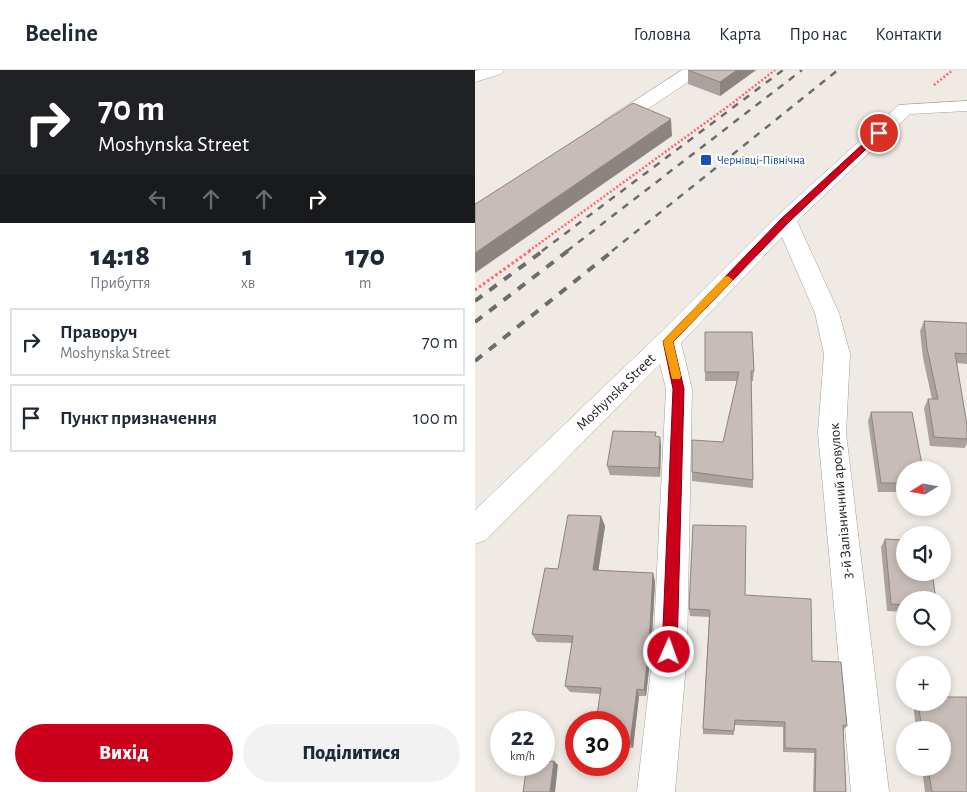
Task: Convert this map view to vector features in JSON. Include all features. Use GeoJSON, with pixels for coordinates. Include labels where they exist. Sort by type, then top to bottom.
{"type":"FeatureCollection","features":[{"type":"Feature","properties":{"kind":"street"},"geometry":{"type":"LineString","coordinates":[[475,77],[495,70]]}},
{"type":"Feature","properties":{"kind":"street"},"geometry":{"type":"LineString","coordinates":[[590,138],[694,70]]}},
{"type":"Feature","properties":{"kind":"street","name":"Moshynska Street"},"geometry":{"type":"LineString","coordinates":[[475,530],[668,341],[786,220],[905,109],[967,106]]}},
{"type":"Feature","properties":{"kind":"street","name":"3-й Залізничний аровулок"},"geometry":{"type":"LineString","coordinates":[[786,220],[827,313],[837,354],[832,434],[870,792]]}},
{"type":"Feature","properties":{"kind":"street"},"geometry":{"type":"LineString","coordinates":[[656,792],[669,652],[679,389],[668,341]]}},
{"type":"Feature","properties":{"kind":"path"},"geometry":{"type":"LineString","coordinates":[[475,290],[734,102],[775,70]]}},
{"type":"Feature","properties":{"kind":"building"},"geometry":{"type":"Polygon","coordinates":[[[688,70],[737,70],[720,82],[688,70]]]}},
{"type":"Feature","properties":{"kind":"building"},"geometry":{"type":"Polygon","coordinates":[[[633,103],[671,119],[475,253],[475,204],[633,103]]]}},
{"type":"Feature","properties":{"kind":"building"},"geometry":{"type":"Polygon","coordinates":[[[924,321],[967,323],[967,354],[955,353],[967,425],[967,439],[934,437],[928,399],[938,399],[927,348],[924,321]]]}},
{"type":"Feature","properties":{"kind":"building"},"geometry":{"type":"Polygon","coordinates":[[[705,332],[752,332],[754,371],[751,371],[753,480],[692,472],[692,440],[723,442],[739,372],[705,372],[705,332]]]}},
{"type":"Feature","properties":{"kind":"building"},"geometry":{"type":"Polygon","coordinates":[[[871,412],[912,412],[921,461],[896,461],[896,483],[881,483],[871,412]]]}},
{"type":"Feature","properties":{"kind":"building"},"geometry":{"type":"Polygon","coordinates":[[[613,431],[656,432],[655,436],[660,437],[659,468],[607,466],[613,431]]]}},
{"type":"Feature","properties":{"kind":"building"},"geometry":{"type":"Polygon","coordinates":[[[568,515],[601,516],[593,570],[653,573],[644,690],[637,689],[630,743],[630,711],[598,711],[601,688],[565,686],[573,636],[532,634],[545,568],[558,569],[568,515]]]}},
{"type":"Feature","properties":{"kind":"building"},"geometry":{"type":"Polygon","coordinates":[[[693,525],[746,526],[745,595],[811,599],[812,661],[841,662],[847,726],[843,725],[846,792],[815,792],[816,749],[785,748],[785,722],[735,720],[734,731],[703,729],[710,610],[689,609],[693,525]]]}},
{"type":"Feature","properties":{"kind":"building"},"geometry":{"type":"Polygon","coordinates":[[[885,539],[896,540],[896,581],[933,581],[935,591],[896,591],[896,604],[891,604],[885,539]]]}},
{"type":"Feature","properties":{"kind":"building"},"geometry":{"type":"Polygon","coordinates":[[[951,697],[967,697],[967,792],[932,792],[929,776],[951,776],[951,721],[921,721],[919,711],[951,711],[951,697]]]}},
{"type":"Feature","properties":{"kind":"building"},"geometry":{"type":"Polygon","coordinates":[[[525,776],[552,776],[550,792],[523,792],[525,776]]]}},
{"type":"Feature","properties":{"kind":"railway"},"geometry":{"type":"LineString","coordinates":[[542,251],[783,70]]}},
{"type":"Feature","properties":{"kind":"railway"},"geometry":{"type":"LineString","coordinates":[[567,251],[802,70]]}},
{"type":"Feature","properties":{"kind":"railway"},"geometry":{"type":"LineString","coordinates":[[612,251],[838,70]]}},
{"type":"Feature","properties":{"kind":"railway"},"geometry":{"type":"LineString","coordinates":[[475,301],[544,250]]}},
{"type":"Feature","properties":{"kind":"railway"},"geometry":{"type":"LineString","coordinates":[[475,322],[569,250]]}},
{"type":"Feature","properties":{"kind":"railway"},"geometry":{"type":"LineString","coordinates":[[475,361],[614,250]]}},
{"type":"Feature","properties":{"kind":"slow traffic"},"geometry":{"type":"LineString","coordinates":[[676,376],[668,341],[728,280]]}},
{"type":"Feature","properties":{"kind":"place","name":"Чернівці-Північна"},"geometry":{"type":"Point","coordinates":[706,160]}},
{"type":"Feature","properties":{"kind":"route"},"geometry":{"type":"LineString","coordinates":[[669,652],[679,389],[668,341],[786,220],[879,133]]}}]}
